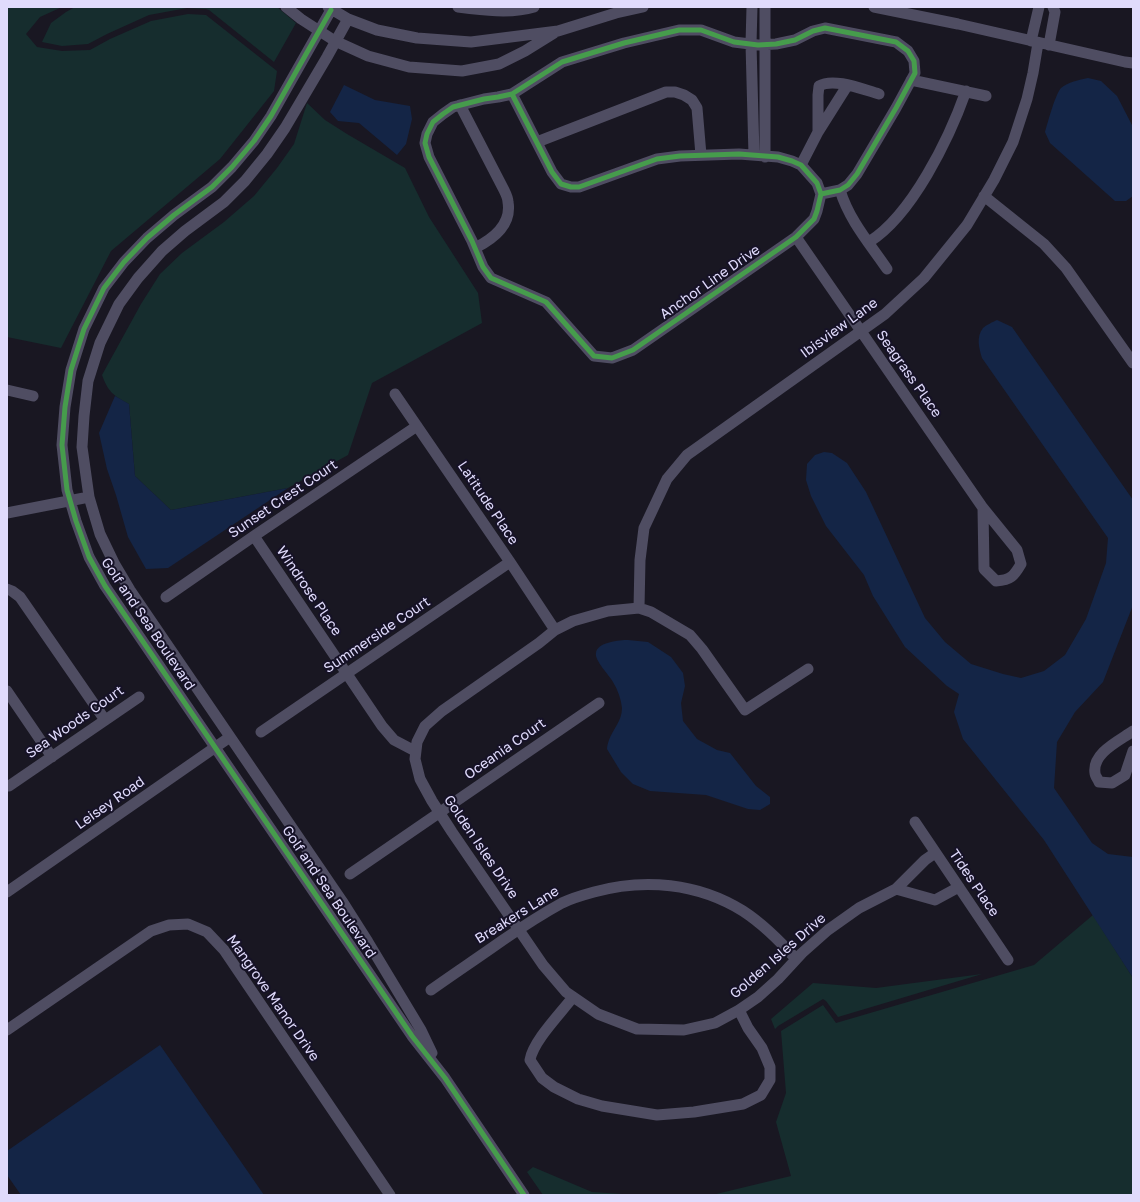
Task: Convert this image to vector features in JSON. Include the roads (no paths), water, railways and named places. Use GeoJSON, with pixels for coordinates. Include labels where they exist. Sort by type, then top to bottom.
{"type":"FeatureCollection","features":[{"type":"Feature","properties":{"kind":"street"},"geometry":{"type":"LineString","coordinates":[[286,7],[335,41],[368,56],[408,67],[462,71],[499,64],[525,51],[558,31],[615,10],[643,7]]}},
{"type":"Feature","properties":{"kind":"street"},"geometry":{"type":"LineString","coordinates":[[458,7],[497,10],[514,10],[534,7]]}},
{"type":"Feature","properties":{"kind":"street"},"geometry":{"type":"LineString","coordinates":[[752,7],[751,44],[759,156]]}},
{"type":"Feature","properties":{"kind":"street"},"geometry":{"type":"LineString","coordinates":[[759,156],[765,44],[765,7]]}},
{"type":"Feature","properties":{"kind":"street"},"geometry":{"type":"LineString","coordinates":[[874,7],[1133,63]]}},
{"type":"Feature","properties":{"kind":"street"},"geometry":{"type":"LineString","coordinates":[[1039,7],[1040,43]]}},
{"type":"Feature","properties":{"kind":"street"},"geometry":{"type":"LineString","coordinates":[[1040,43],[1055,12],[1053,7]]}},
{"type":"Feature","properties":{"kind":"street"},"geometry":{"type":"LineString","coordinates":[[330,8],[348,19],[378,30],[417,38],[471,42],[558,31]]}},
{"type":"Feature","properties":{"kind":"street","name":"Golf and Sea Boulevard"},"geometry":{"type":"LineString","coordinates":[[330,8],[319,31],[271,116],[254,141],[212,187],[174,215],[147,238],[124,262],[104,288],[84,329],[71,370],[64,407],[62,445],[67,490],[89,557],[105,586],[408,1029],[444,1078],[524,1195]]}},
{"type":"Feature","properties":{"kind":"street","name":"Golf and Sea Boulevard"},"geometry":{"type":"LineString","coordinates":[[348,19],[285,128],[267,154],[245,181],[224,202],[185,231],[162,251],[138,278],[119,304],[100,343],[88,381],[82,447],[89,497],[100,534],[114,563],[130,590],[342,900],[421,1030],[444,1078]]}},
{"type":"Feature","properties":{"kind":"street","name":"Anchor Line Drive"},"geometry":{"type":"LineString","coordinates":[[821,194],[814,219],[796,238],[633,350],[612,358],[594,356],[546,302],[490,278],[483,267],[429,156],[425,143],[427,134],[433,122],[453,107],[512,94],[562,62],[624,43],[679,30],[701,30],[734,42],[776,44],[795,40],[813,31],[825,28],[896,42],[908,51],[914,61],[915,73],[911,80]]}},
{"type":"Feature","properties":{"kind":"street","name":"Ibisview Lane"},"geometry":{"type":"LineString","coordinates":[[639,608],[640,560],[644,528],[667,479],[687,455],[885,314],[924,278],[967,225],[994,180],[1013,142],[1027,99],[1040,43]]}},
{"type":"Feature","properties":{"kind":"street"},"geometry":{"type":"LineString","coordinates":[[512,94],[552,172],[561,184],[571,187],[579,187],[657,159],[680,156],[739,154],[778,157],[801,165],[817,183],[821,194],[840,190],[848,185],[857,174],[889,121],[911,80],[986,96]]}},
{"type":"Feature","properties":{"kind":"street"},"geometry":{"type":"LineString","coordinates":[[818,132],[818,95],[820,86],[824,83],[831,82],[879,94]]}},
{"type":"Feature","properties":{"kind":"street"},"geometry":{"type":"LineString","coordinates":[[801,165],[818,132],[847,86]]}},
{"type":"Feature","properties":{"kind":"street"},"geometry":{"type":"LineString","coordinates":[[869,242],[877,237],[891,223],[914,194],[938,156],[966,91]]}},
{"type":"Feature","properties":{"kind":"street"},"geometry":{"type":"LineString","coordinates":[[537,142],[666,92],[675,92],[684,94],[692,100],[697,108],[701,155]]}},
{"type":"Feature","properties":{"kind":"street"},"geometry":{"type":"LineString","coordinates":[[460,105],[504,190],[508,202],[506,222],[501,230],[486,242],[475,248]]}},
{"type":"Feature","properties":{"kind":"street"},"geometry":{"type":"LineString","coordinates":[[840,190],[850,216],[887,269]]}},
{"type":"Feature","properties":{"kind":"street"},"geometry":{"type":"LineString","coordinates":[[984,196],[1044,244],[1066,268],[1133,362]]}},
{"type":"Feature","properties":{"kind":"street","name":"Seagrass Place"},"geometry":{"type":"LineString","coordinates":[[796,238],[984,508],[1017,550],[1021,564],[1014,576],[1005,580],[996,581],[984,569],[984,508]]}},
{"type":"Feature","properties":{"kind":"street"},"geometry":{"type":"LineString","coordinates":[[7,390],[33,396]]}},
{"type":"Feature","properties":{"kind":"street","name":"Latitude Place"},"geometry":{"type":"LineString","coordinates":[[395,394],[555,630]]}},
{"type":"Feature","properties":{"kind":"street","name":"Sunset Crest Court"},"geometry":{"type":"LineString","coordinates":[[166,597],[417,426]]}},
{"type":"Feature","properties":{"kind":"street"},"geometry":{"type":"LineString","coordinates":[[7,513],[89,497]]}},
{"type":"Feature","properties":{"kind":"street","name":"Windrose Place"},"geometry":{"type":"LineString","coordinates":[[254,536],[382,726],[394,740],[415,751]]}},
{"type":"Feature","properties":{"kind":"street","name":"Summerside Court"},"geometry":{"type":"LineString","coordinates":[[261,732],[510,562]]}},
{"type":"Feature","properties":{"kind":"street"},"geometry":{"type":"LineString","coordinates":[[7,589],[20,597],[105,720]]}},
{"type":"Feature","properties":{"kind":"street","name":"Golden Isles Drive"},"geometry":{"type":"LineString","coordinates":[[808,669],[745,710],[702,649],[690,635],[650,612],[639,608],[608,611],[573,621],[555,630],[539,643],[442,711],[425,726],[417,742],[415,751],[415,759],[420,779],[440,813],[519,930],[543,965],[566,992],[598,1014],[637,1029],[684,1030],[715,1023],[739,1010],[758,997],[828,930],[859,908],[896,889],[925,860],[935,853]]}},
{"type":"Feature","properties":{"kind":"street"},"geometry":{"type":"LineString","coordinates":[[7,691],[52,757]]}},
{"type":"Feature","properties":{"kind":"street","name":"Sea Woods Court"},"geometry":{"type":"LineString","coordinates":[[9,786],[139,697]]}},
{"type":"Feature","properties":{"kind":"street","name":"Oceania Court"},"geometry":{"type":"LineString","coordinates":[[350,874],[599,703]]}},
{"type":"Feature","properties":{"kind":"street"},"geometry":{"type":"LineString","coordinates":[[1133,731],[1102,752],[1096,760],[1095,774],[1099,782],[1112,783],[1124,775],[1133,751]]}},
{"type":"Feature","properties":{"kind":"street","name":"Leisey Road"},"geometry":{"type":"LineString","coordinates":[[7,892],[230,737]]}},
{"type":"Feature","properties":{"kind":"street","name":"Tides Place"},"geometry":{"type":"LineString","coordinates":[[915,822],[1008,960]]}},
{"type":"Feature","properties":{"kind":"street","name":"Breakers Lane"},"geometry":{"type":"LineString","coordinates":[[431,990],[563,902],[607,888],[630,885],[652,884],[679,887],[722,900],[743,911],[766,928],[796,959]]}},
{"type":"Feature","properties":{"kind":"street"},"geometry":{"type":"LineString","coordinates":[[896,889],[935,900],[958,887]]}},
{"type":"Feature","properties":{"kind":"street","name":"Mangrove Manor Drive"},"geometry":{"type":"LineString","coordinates":[[7,1030],[151,931],[169,925],[188,924],[207,932],[224,950],[390,1195]]}},
{"type":"Feature","properties":{"kind":"street"},"geometry":{"type":"LineString","coordinates":[[573,997],[546,1031],[531,1054],[530,1060],[542,1078],[554,1087],[578,1099],[602,1106],[657,1115],[694,1112],[743,1104],[760,1095],[770,1080],[770,1067],[762,1048],[748,1028],[739,1010]]}},
{"type":"Feature","properties":{"kind":"water"},"geometry":{"type":"Polygon","coordinates":[[[1088,78],[1101,81],[1117,96],[1133,127],[1133,196],[1126,201],[1115,201],[1050,143],[1045,132],[1054,102],[1061,88],[1077,80],[1088,78]]]}},
{"type":"Feature","properties":{"kind":"water"},"geometry":{"type":"Polygon","coordinates":[[[344,85],[375,100],[410,106],[412,119],[406,144],[397,155],[359,123],[338,121],[330,112],[344,85]]]}},
{"type":"Feature","properties":{"kind":"water"},"geometry":{"type":"Polygon","coordinates":[[[997,320],[1012,327],[1133,500],[1133,605],[1103,682],[1075,712],[1057,742],[1054,788],[1092,843],[1108,854],[1133,857],[1133,978],[1044,840],[963,739],[954,712],[959,694],[947,686],[905,647],[873,596],[864,575],[826,526],[811,496],[806,480],[807,464],[815,455],[824,452],[832,453],[847,463],[866,492],[925,618],[945,642],[971,664],[1021,678],[1044,671],[1065,655],[1086,619],[1106,563],[1108,538],[982,358],[979,335],[984,327],[997,320]]]}},
{"type":"Feature","properties":{"kind":"water"},"geometry":{"type":"Polygon","coordinates":[[[115,396],[129,404],[135,476],[171,510],[288,488],[168,568],[146,569],[128,537],[107,469],[99,433],[115,396]]]}},
{"type":"Feature","properties":{"kind":"water"},"geometry":{"type":"Polygon","coordinates":[[[628,640],[648,642],[671,657],[683,673],[685,686],[681,703],[683,721],[697,739],[717,750],[730,753],[756,786],[770,797],[770,804],[760,810],[748,809],[706,795],[650,791],[633,784],[621,772],[607,749],[607,746],[621,717],[621,701],[615,685],[597,660],[596,653],[597,649],[604,644],[628,640]]]}},
{"type":"Feature","properties":{"kind":"water"},"geometry":{"type":"Polygon","coordinates":[[[160,1045],[264,1195],[21,1195],[7,1175],[7,1151],[160,1045]]]}}]}
